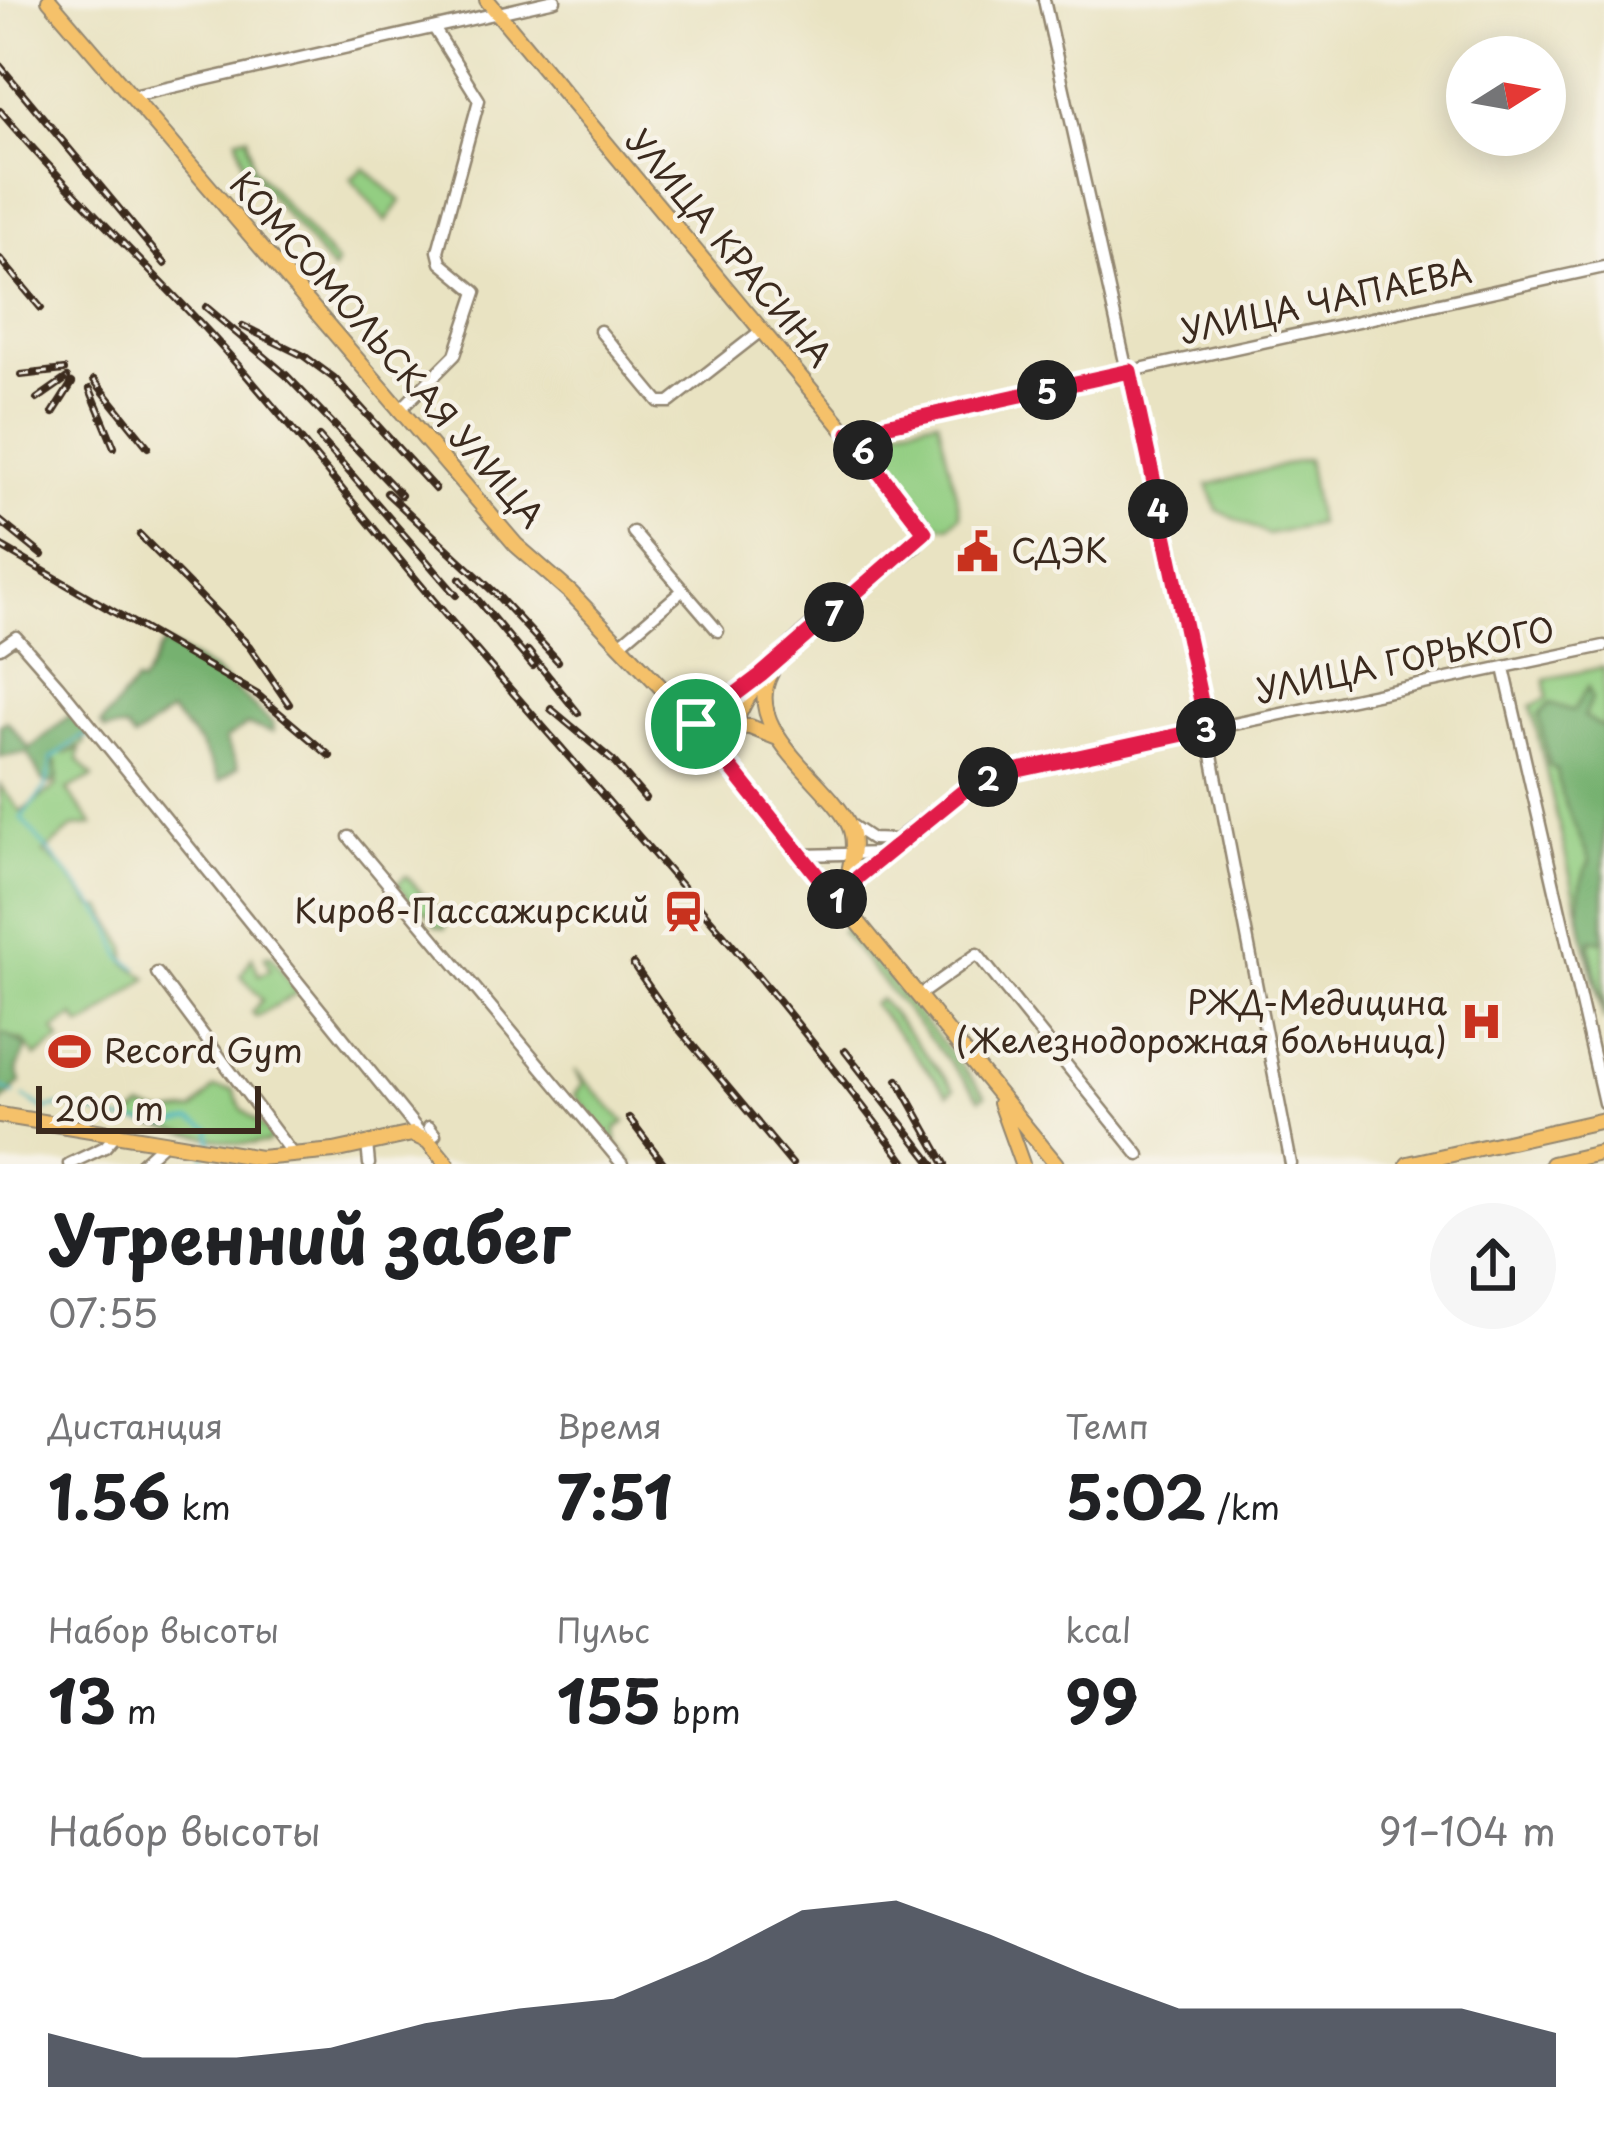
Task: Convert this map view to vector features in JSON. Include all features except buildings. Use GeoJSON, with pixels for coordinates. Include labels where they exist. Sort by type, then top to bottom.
{"type":"FeatureCollection","features":[{"type":"Feature","properties":{"kind":"main road","name":"КОМСОМОЛЬСКАЯ УЛИЦА"},"geometry":{"type":"LineString","coordinates":[[49,0],[515,545],[552,574],[699,723],[1056,1164]]}},
{"type":"Feature","properties":{"kind":"main road","name":"УЛИЦА КРАСИНА"},"geometry":{"type":"LineString","coordinates":[[487,0],[849,433],[925,532],[778,658]]}},
{"type":"Feature","properties":{"kind":"main road"},"geometry":{"type":"LineString","coordinates":[[699,723],[778,658]]}},
{"type":"Feature","properties":{"kind":"main road"},"geometry":{"type":"LineString","coordinates":[[778,658],[764,693],[781,739],[847,821],[852,856],[847,910]]}},
{"type":"Feature","properties":{"kind":"main road"},"geometry":{"type":"LineString","coordinates":[[730,765],[735,725],[761,675]]}},
{"type":"Feature","properties":{"kind":"main road"},"geometry":{"type":"LineString","coordinates":[[699,723],[735,725],[781,739]]}},
{"type":"Feature","properties":{"kind":"main road","name":"КОМСОМОЛЬСКАЯ УЛИЦА"},"geometry":{"type":"LineString","coordinates":[[997,1093],[1018,1159]]}},
{"type":"Feature","properties":{"kind":"main road"},"geometry":{"type":"LineString","coordinates":[[0,1115],[260,1158],[429,1132],[447,1164]]}},
{"type":"Feature","properties":{"kind":"main road"},"geometry":{"type":"LineString","coordinates":[[1408,1164],[1604,1120]]}},
{"type":"Feature","properties":{"kind":"main road"},"geometry":{"type":"LineString","coordinates":[[1018,1159],[1037,1142]]}},
{"type":"Feature","properties":{"kind":"main road"},"geometry":{"type":"LineString","coordinates":[[1552,1164],[1604,1152]]}},
{"type":"Feature","properties":{"kind":"street"},"geometry":{"type":"LineString","coordinates":[[133,96],[555,0]]}},
{"type":"Feature","properties":{"kind":"street"},"geometry":{"type":"LineString","coordinates":[[1044,0],[1207,729],[1291,1164]]}},
{"type":"Feature","properties":{"kind":"street"},"geometry":{"type":"LineString","coordinates":[[399,410],[455,355],[476,292],[441,263],[438,251],[479,100],[434,28]]}},
{"type":"Feature","properties":{"kind":"street","name":"УЛИЦА ЧАПАЕВА"},"geometry":{"type":"LineString","coordinates":[[849,433],[1604,267]]}},
{"type":"Feature","properties":{"kind":"street"},"geometry":{"type":"LineString","coordinates":[[600,331],[659,401],[670,402],[762,330]]}},
{"type":"Feature","properties":{"kind":"street"},"geometry":{"type":"LineString","coordinates":[[633,532],[718,632]]}},
{"type":"Feature","properties":{"kind":"street"},"geometry":{"type":"LineString","coordinates":[[619,645],[682,590]]}},
{"type":"Feature","properties":{"kind":"street"},"geometry":{"type":"LineString","coordinates":[[0,648],[16,638],[58,685],[429,1132]]}},
{"type":"Feature","properties":{"kind":"street","name":"УЛИЦА ГОРЬКОГО"},"geometry":{"type":"LineString","coordinates":[[847,910],[850,887],[887,852],[991,776],[1604,646]]}},
{"type":"Feature","properties":{"kind":"street"},"geometry":{"type":"LineString","coordinates":[[1504,668],[1604,1103]]}},
{"type":"Feature","properties":{"kind":"street"},"geometry":{"type":"LineString","coordinates":[[847,821],[872,839],[903,839]]}},
{"type":"Feature","properties":{"kind":"street"},"geometry":{"type":"LineString","coordinates":[[349,837],[622,1164]]}},
{"type":"Feature","properties":{"kind":"street"},"geometry":{"type":"LineString","coordinates":[[802,855],[887,852]]}},
{"type":"Feature","properties":{"kind":"street"},"geometry":{"type":"LineString","coordinates":[[918,996],[976,954],[1139,1155]]}},
{"type":"Feature","properties":{"kind":"street"},"geometry":{"type":"LineString","coordinates":[[157,973],[293,1155]]}},
{"type":"Feature","properties":{"kind":"street"},"geometry":{"type":"LineString","coordinates":[[69,1164],[105,1148],[118,1132]]}},
{"type":"Feature","properties":{"kind":"street"},"geometry":{"type":"LineString","coordinates":[[141,1164],[166,1142]]}},
{"type":"Feature","properties":{"kind":"street"},"geometry":{"type":"LineString","coordinates":[[367,1144],[369,1164]]}},
{"type":"Feature","properties":{"kind":"green space"},"geometry":{"type":"Polygon","coordinates":[[[247,136],[253,167],[337,264],[333,271],[243,163],[237,138],[247,136]]]}},
{"type":"Feature","properties":{"kind":"green space"},"geometry":{"type":"Polygon","coordinates":[[[364,168],[401,201],[386,222],[351,179],[364,168]]]}},
{"type":"Feature","properties":{"kind":"green space"},"geometry":{"type":"Polygon","coordinates":[[[938,419],[961,515],[949,526],[932,524],[870,450],[871,439],[879,431],[938,419]]]}},
{"type":"Feature","properties":{"kind":"green space"},"geometry":{"type":"Polygon","coordinates":[[[1307,459],[1318,524],[1268,535],[1217,510],[1208,485],[1307,459]]]}},
{"type":"Feature","properties":{"kind":"green space"},"geometry":{"type":"Polygon","coordinates":[[[165,643],[215,672],[273,724],[273,732],[247,725],[225,739],[238,767],[220,781],[200,744],[170,712],[134,739],[126,729],[105,730],[101,724],[136,682],[140,685],[165,643]]]}},
{"type":"Feature","properties":{"kind":"green space"},"geometry":{"type":"Polygon","coordinates":[[[1604,667],[1604,1021],[1531,706],[1547,698],[1545,679],[1604,667]]]}},
{"type":"Feature","properties":{"kind":"green space"},"geometry":{"type":"Polygon","coordinates":[[[1588,687],[1592,698],[1584,717],[1604,728],[1604,941],[1591,939],[1590,947],[1604,1014],[1580,916],[1583,877],[1590,861],[1561,794],[1557,770],[1549,766],[1539,715],[1550,703],[1573,711],[1588,687]]]}},
{"type":"Feature","properties":{"kind":"green space"},"geometry":{"type":"Polygon","coordinates":[[[70,715],[88,734],[53,757],[58,777],[52,784],[42,781],[28,753],[0,757],[0,725],[7,721],[30,749],[70,715]]]}},
{"type":"Feature","properties":{"kind":"green space"},"geometry":{"type":"Polygon","coordinates":[[[85,733],[84,744],[64,754],[80,749],[78,760],[93,777],[67,790],[93,825],[73,827],[44,853],[64,869],[93,907],[103,908],[126,947],[126,963],[148,978],[91,1022],[81,1026],[74,1016],[54,1030],[60,1040],[36,1057],[24,1041],[0,1035],[0,785],[21,812],[57,786],[57,766],[47,784],[37,762],[85,733]]]}},
{"type":"Feature","properties":{"kind":"green space"},"geometry":{"type":"Polygon","coordinates":[[[406,876],[447,921],[445,928],[436,926],[426,911],[421,913],[397,884],[406,876]]]}},
{"type":"Feature","properties":{"kind":"green space"},"geometry":{"type":"Polygon","coordinates":[[[846,927],[985,1095],[980,1099],[841,932],[846,927]]]}},
{"type":"Feature","properties":{"kind":"green space"},"geometry":{"type":"Polygon","coordinates":[[[271,955],[297,993],[256,1017],[252,1012],[262,1000],[241,975],[252,957],[259,975],[270,970],[265,956],[271,955]]]}},
{"type":"Feature","properties":{"kind":"green space"},"geometry":{"type":"Polygon","coordinates":[[[880,999],[954,1089],[948,1094],[873,1004],[880,999]]]}},
{"type":"Feature","properties":{"kind":"green space"},"geometry":{"type":"Polygon","coordinates":[[[0,1035],[27,1047],[17,1070],[21,1082],[0,1104],[0,1035]]]}},
{"type":"Feature","properties":{"kind":"green space"},"geometry":{"type":"Polygon","coordinates":[[[575,1070],[625,1122],[616,1129],[617,1144],[633,1164],[575,1095],[583,1084],[575,1070]]]}},
{"type":"Feature","properties":{"kind":"green space"},"geometry":{"type":"Polygon","coordinates":[[[214,1088],[233,1090],[242,1109],[274,1137],[266,1143],[238,1144],[128,1120],[142,1108],[164,1114],[194,1110],[214,1088]]]}},
{"type":"Feature","properties":{"kind":"waterway"},"geometry":{"type":"LineString","coordinates":[[92,736],[81,737],[51,759],[46,787],[21,818],[109,923],[122,958],[138,968]]}},
{"type":"Feature","properties":{"kind":"waterway"},"geometry":{"type":"LineString","coordinates":[[0,1086],[14,1094]]}},
{"type":"Feature","properties":{"kind":"waterway"},"geometry":{"type":"LineString","coordinates":[[24,1097],[44,1109],[67,1105],[117,1120],[169,1125],[191,1120],[210,1129],[211,1145]]}},
{"type":"Feature","properties":{"kind":"waterway"},"geometry":{"type":"LineString","coordinates":[[203,1164],[205,1152]]}},
{"type":"Feature","properties":{"kind":"railway"},"geometry":{"type":"LineString","coordinates":[[0,66],[165,264]]}},
{"type":"Feature","properties":{"kind":"railway"},"geometry":{"type":"LineString","coordinates":[[0,111],[244,372],[457,628],[743,958],[906,1164]]}},
{"type":"Feature","properties":{"kind":"railway"},"geometry":{"type":"LineString","coordinates":[[0,259],[41,308]]}},
{"type":"Feature","properties":{"kind":"railway"},"geometry":{"type":"LineString","coordinates":[[206,307],[286,375],[401,495]]}},
{"type":"Feature","properties":{"kind":"railway"},"geometry":{"type":"LineString","coordinates":[[243,326],[304,356],[334,378],[435,489]]}},
{"type":"Feature","properties":{"kind":"railway"},"geometry":{"type":"LineString","coordinates":[[21,375],[64,370]]}},
{"type":"Feature","properties":{"kind":"railway"},"geometry":{"type":"LineString","coordinates":[[37,399],[67,378]]}},
{"type":"Feature","properties":{"kind":"railway"},"geometry":{"type":"LineString","coordinates":[[94,380],[148,447]]}},
{"type":"Feature","properties":{"kind":"railway"},"geometry":{"type":"LineString","coordinates":[[53,413],[72,383]]}},
{"type":"Feature","properties":{"kind":"railway"},"geometry":{"type":"LineString","coordinates":[[90,389],[114,447]]}},
{"type":"Feature","properties":{"kind":"railway"},"geometry":{"type":"LineString","coordinates":[[319,437],[456,595]]}},
{"type":"Feature","properties":{"kind":"railway"},"geometry":{"type":"LineString","coordinates":[[387,493],[495,593],[558,661]]}},
{"type":"Feature","properties":{"kind":"railway"},"geometry":{"type":"LineString","coordinates":[[0,521],[42,555]]}},
{"type":"Feature","properties":{"kind":"railway"},"geometry":{"type":"LineString","coordinates":[[140,535],[249,646],[289,704]]}},
{"type":"Feature","properties":{"kind":"railway"},"geometry":{"type":"LineString","coordinates":[[0,546],[258,695],[330,756]]}},
{"type":"Feature","properties":{"kind":"railway"},"geometry":{"type":"LineString","coordinates":[[460,579],[533,666]]}},
{"type":"Feature","properties":{"kind":"railway"},"geometry":{"type":"LineString","coordinates":[[528,651],[578,713]]}},
{"type":"Feature","properties":{"kind":"railway"},"geometry":{"type":"LineString","coordinates":[[551,709],[613,761],[645,798]]}},
{"type":"Feature","properties":{"kind":"railway"},"geometry":{"type":"LineString","coordinates":[[633,964],[674,1023],[792,1164]]}},
{"type":"Feature","properties":{"kind":"railway"},"geometry":{"type":"LineString","coordinates":[[845,1051],[933,1164]]}},
{"type":"Feature","properties":{"kind":"railway"},"geometry":{"type":"LineString","coordinates":[[898,1080],[945,1164]]}},
{"type":"Feature","properties":{"kind":"railway"},"geometry":{"type":"LineString","coordinates":[[629,1118],[664,1164]]}},
{"type":"Feature","properties":{"kind":"place","name":"СДЭК"},"geometry":{"type":"Point","coordinates":[977,551]}},
{"type":"Feature","properties":{"kind":"place","name":"Киров-Пассажирский"},"geometry":{"type":"Point","coordinates":[683,911]}},
{"type":"Feature","properties":{"kind":"place","name":"РЖД-Медицина (Железнодорожная больница)"},"geometry":{"type":"Point","coordinates":[1481,1022]}},
{"type":"Feature","properties":{"kind":"place","name":"Record Gym"},"geometry":{"type":"Point","coordinates":[70,1051]}},
{"type":"Feature","properties":{"kind":"route"},"geometry":{"type":"LineString","coordinates":[[1130,371],[1207,729],[1005,771],[982,780],[858,877],[847,894],[848,914],[696,724],[761,675],[925,532],[920,519],[849,433],[1130,371]]}}]}
